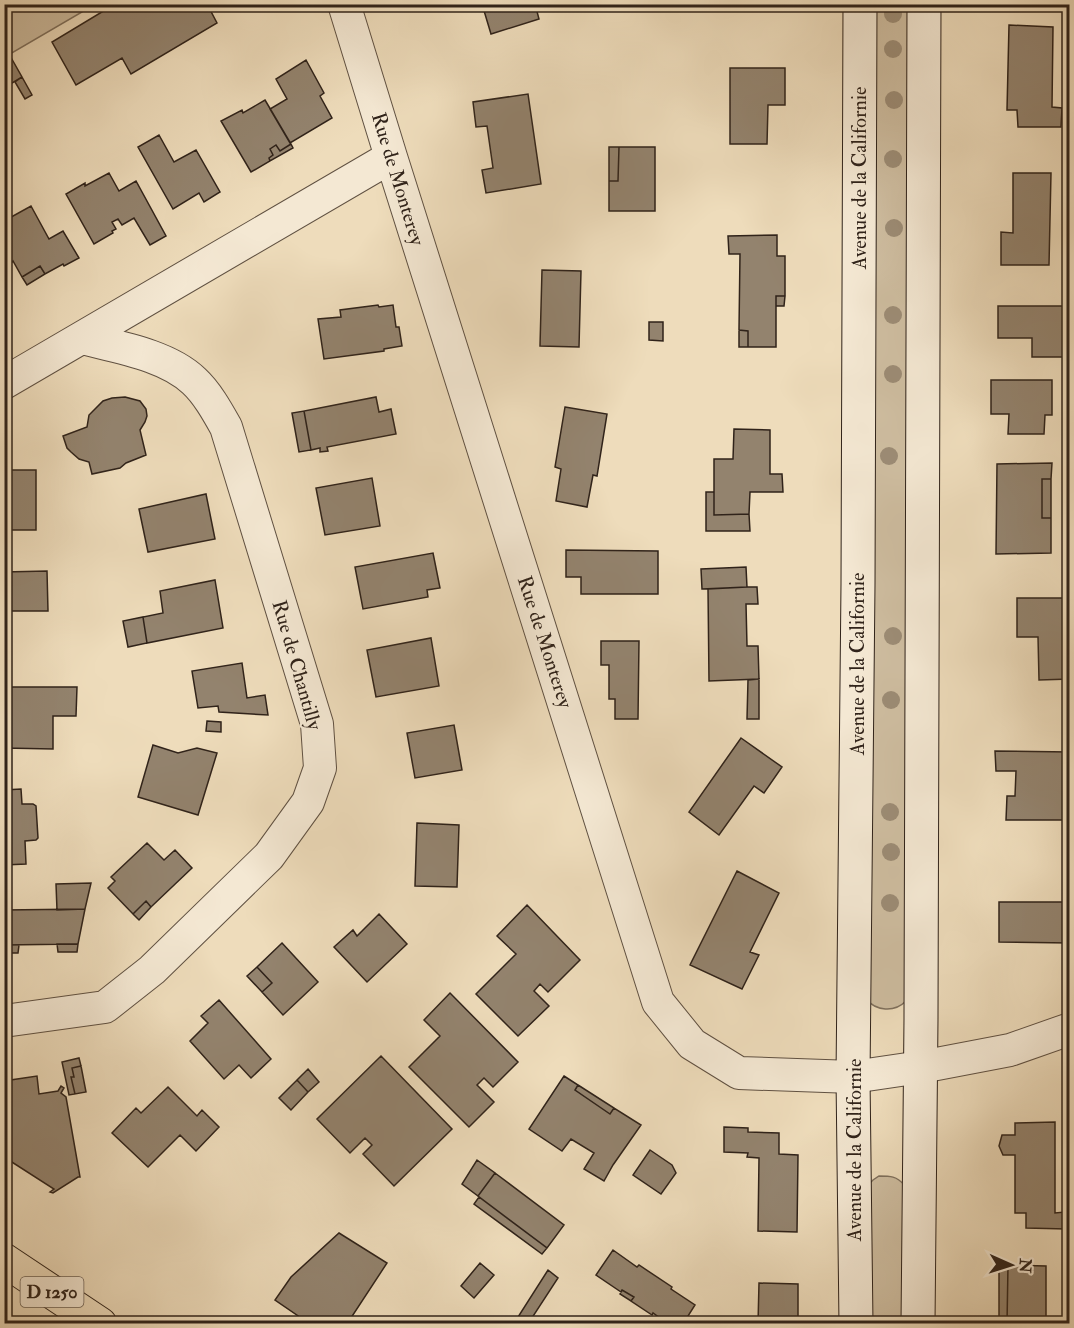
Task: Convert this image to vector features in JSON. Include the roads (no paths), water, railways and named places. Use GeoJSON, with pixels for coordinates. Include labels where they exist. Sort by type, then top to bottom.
{"type":"FeatureCollection","features":[{"type":"Feature","properties":{"kind":"main road","name":"D 1250"},"geometry":{"type":"LineString","coordinates":[[4,1260],[100,1323]]}},
{"type":"Feature","properties":{"kind":"street","name":"Rue de Monterey"},"geometry":{"type":"LineString","coordinates":[[344,4],[658,1002],[692,1044],[739,1073],[854,1077],[1010,1050],[1070,1029]]}},
{"type":"Feature","properties":{"kind":"street","name":"Avenue de la Californie"},"geometry":{"type":"LineString","coordinates":[[856,1323],[854,1077],[860,4]]}},
{"type":"Feature","properties":{"kind":"street"},"geometry":{"type":"LineString","coordinates":[[918,1323],[921,1067],[924,4]]}},
{"type":"Feature","properties":{"kind":"street"},"geometry":{"type":"LineString","coordinates":[[4,383],[391,157]]}},
{"type":"Feature","properties":{"kind":"street","name":"Rue de Chantilly"},"geometry":{"type":"LineString","coordinates":[[4,1021],[105,1007],[152,970],[270,856],[308,802],[320,768],[317,724],[226,427],[194,381],[172,366],[146,355],[82,338]]}}]}
